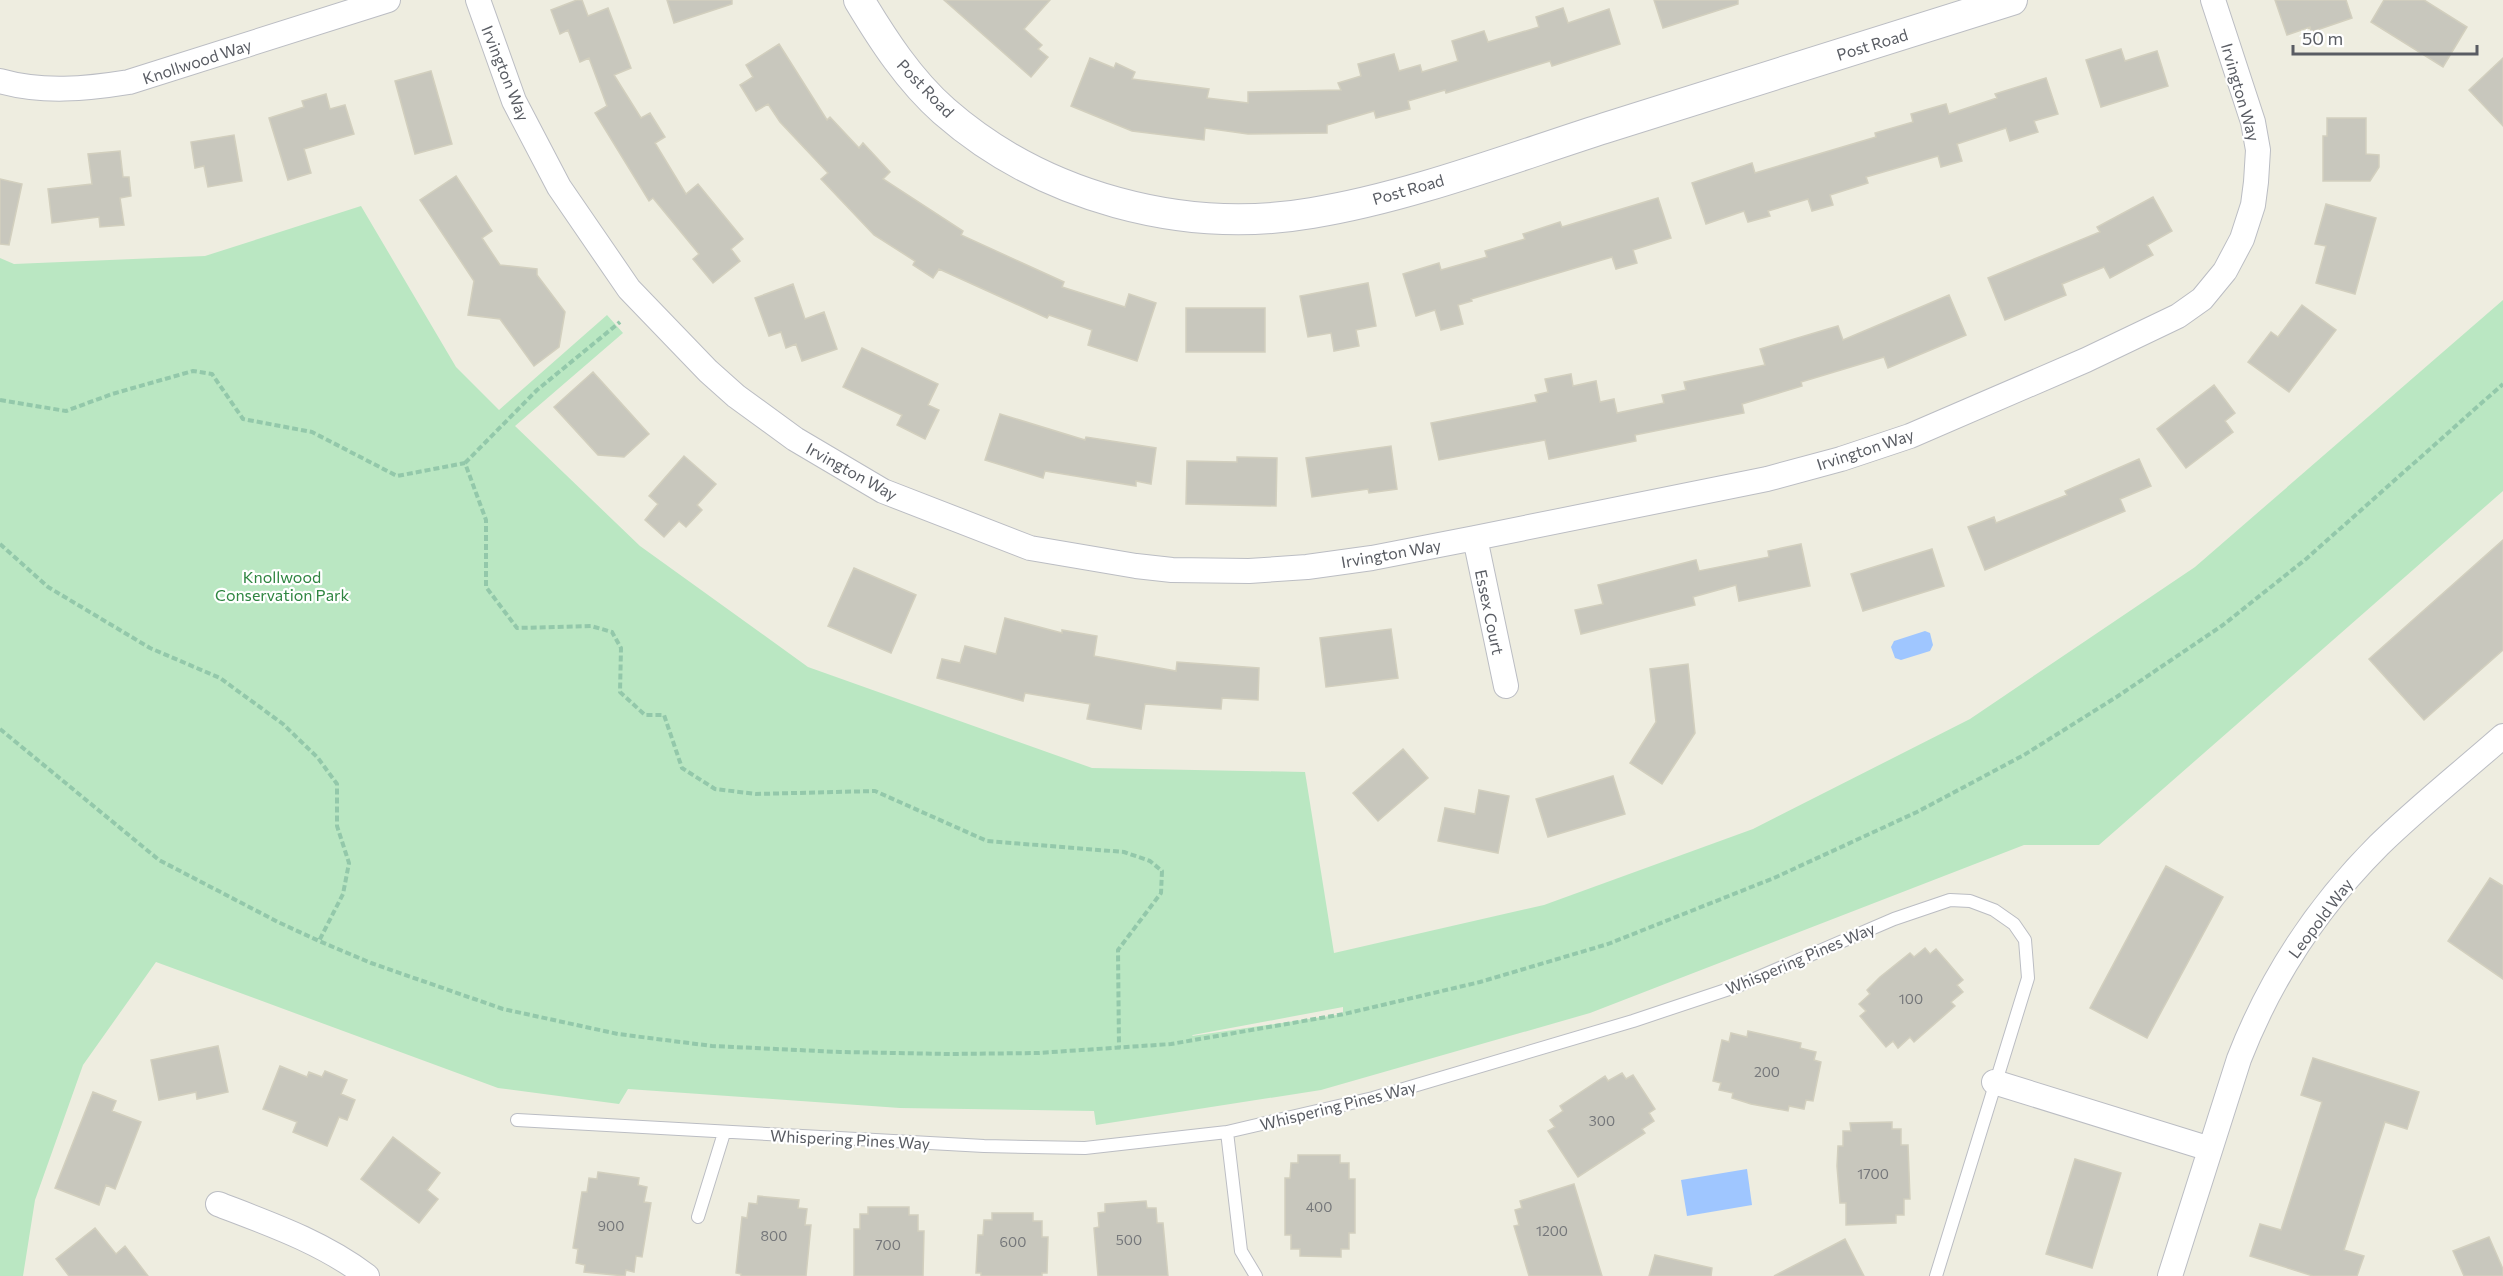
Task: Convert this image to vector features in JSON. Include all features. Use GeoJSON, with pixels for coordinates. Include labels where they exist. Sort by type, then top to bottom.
{"type":"FeatureCollection","features":[{"type":"Feature","properties":{"kind":"street","name":"Knollwood Way"},"geometry":{"type":"LineString","coordinates":[[0,81],[54,89],[93,88],[129,82],[388,0]]}},
{"type":"Feature","properties":{"kind":"street","name":"Irvington Way"},"geometry":{"type":"LineString","coordinates":[[478,0],[514,101],[559,187],[629,289],[708,372],[736,396],[795,439],[883,491],[1030,548],[1066,556],[1172,570],[1249,571],[1307,567],[1372,558],[1767,479],[1841,459],[1910,436],[2086,360],[2178,316],[2202,299],[2225,271],[2242,239],[2253,205],[2258,150],[2253,122],[2213,0]]}},
{"type":"Feature","properties":{"kind":"street","name":"Post Road"},"geometry":{"type":"LineString","coordinates":[[859,0],[887,47],[942,109],[994,147],[1023,164],[1088,194],[1133,208],[1214,220],[1312,213],[1415,188],[2012,0]]}},
{"type":"Feature","properties":{"kind":"street","name":"Essex Court"},"geometry":{"type":"LineString","coordinates":[[1474,538],[1506,686]]}},
{"type":"Feature","properties":{"kind":"street","name":"Leopold Way"},"geometry":{"type":"LineString","coordinates":[[2170,1276],[2252,1025],[2285,966],[2334,895],[2379,845],[2503,736]]}},
{"type":"Feature","properties":{"kind":"street"},"geometry":{"type":"LineString","coordinates":[[1994,1082],[2210,1149]]}},
{"type":"Feature","properties":{"kind":"street"},"geometry":{"type":"LineString","coordinates":[[218,1204],[304,1237],[347,1261],[367,1276]]}},
{"type":"Feature","properties":{"kind":"lane","name":"Whispering Pines Way"},"geometry":{"type":"LineString","coordinates":[[517,1120],[984,1146],[1085,1148],[1227,1132],[1373,1098],[1633,1021],[1738,986],[1894,919],[1950,900],[1970,901],[1994,910],[2014,924],[2025,940],[2028,978],[1994,1082],[1936,1276]]}},
{"type":"Feature","properties":{"kind":"lane"},"geometry":{"type":"LineString","coordinates":[[1227,1132],[1240,1251],[1256,1276]]}},
{"type":"Feature","properties":{"kind":"lane"},"geometry":{"type":"LineString","coordinates":[[698,1217],[724,1133]]}},
{"type":"Feature","properties":{"kind":"path"},"geometry":{"type":"LineString","coordinates":[[0,400],[66,411],[112,394],[193,371],[203,372],[212,374],[243,419],[312,432],[397,476],[465,463],[537,390],[620,322]]}},
{"type":"Feature","properties":{"kind":"path"},"geometry":{"type":"LineString","coordinates":[[0,729],[159,860],[319,941],[371,963],[502,1009],[618,1034],[712,1046],[840,1052],[1038,1053],[1171,1044],[1344,1014],[1480,982],[1608,944],[1774,878],[1917,812],[2024,755],[2118,696],[2223,625],[2306,559],[2503,384]]}},
{"type":"Feature","properties":{"kind":"path"},"geometry":{"type":"LineString","coordinates":[[465,463],[486,520],[486,587],[492,595],[518,628],[591,626],[612,632],[621,648],[620,693],[645,715],[664,715],[682,768],[715,789],[756,794],[875,791],[987,841],[1124,852],[1150,861],[1162,871],[1161,893],[1118,950],[1119,1048]]}},
{"type":"Feature","properties":{"kind":"path"},"geometry":{"type":"LineString","coordinates":[[0,544],[48,587],[150,648],[220,678],[283,724],[318,758],[337,784],[337,826],[350,863],[343,894],[319,941]]}},
{"type":"Feature","properties":{"kind":"green space","name":"Knollwood Conservation Park"},"geometry":{"type":"Polygon","coordinates":[[[361,206],[456,367],[499,410],[607,315],[623,333],[515,426],[640,546],[808,667],[1092,768],[1305,772],[1334,953],[1544,905],[1753,829],[1970,719],[2195,567],[2503,300],[2503,491],[2099,845],[2024,845],[1590,1013],[1321,1090],[1096,1125],[1094,1111],[900,1108],[628,1089],[619,1104],[498,1088],[156,962],[83,1065],[35,1200],[23,1276],[0,1276],[0,258],[14,264],[205,256],[361,206]],[[1343,1007],[1192,1036],[1343,1014],[1343,1007]]]}},
{"type":"Feature","properties":{"kind":"water"},"geometry":{"type":"Polygon","coordinates":[[[1925,631],[1930,633],[1933,645],[1930,651],[1901,660],[1895,658],[1891,647],[1894,641],[1925,631]]]}},
{"type":"Feature","properties":{"kind":"water"},"geometry":{"type":"Polygon","coordinates":[[[1747,1169],[1752,1205],[1687,1216],[1681,1180],[1747,1169]]]}},
{"type":"Feature","properties":{"kind":"building"},"geometry":{"type":"Polygon","coordinates":[[[582,0],[588,16],[608,8],[631,68],[614,75],[641,118],[650,113],[665,137],[655,143],[686,194],[698,184],[743,239],[731,249],[740,261],[713,283],[693,259],[699,254],[653,198],[649,201],[595,113],[607,106],[589,58],[580,62],[568,30],[560,34],[551,10],[582,0]]]}},
{"type":"Feature","properties":{"kind":"building"},"geometry":{"type":"Polygon","coordinates":[[[667,0],[732,0],[732,4],[674,23],[667,0]]]}},
{"type":"Feature","properties":{"kind":"building"},"geometry":{"type":"Polygon","coordinates":[[[944,0],[1050,0],[1024,29],[1042,45],[1038,49],[1048,57],[1031,77],[944,0]]]}},
{"type":"Feature","properties":{"kind":"building"},"geometry":{"type":"Polygon","coordinates":[[[1654,0],[1738,0],[1738,4],[1663,28],[1654,0]]]}},
{"type":"Feature","properties":{"kind":"building"},"geometry":{"type":"Polygon","coordinates":[[[2275,0],[2346,0],[2352,18],[2311,32],[2310,27],[2287,35],[2275,0]]]}},
{"type":"Feature","properties":{"kind":"building"},"geometry":{"type":"Polygon","coordinates":[[[2384,0],[2424,0],[2467,27],[2443,67],[2371,22],[2384,0]]]}},
{"type":"Feature","properties":{"kind":"building"},"geometry":{"type":"Polygon","coordinates":[[[1563,8],[1568,23],[1609,9],[1620,44],[1552,66],[1550,61],[1446,93],[1445,90],[1408,101],[1410,109],[1376,118],[1374,111],[1327,125],[1327,133],[1248,134],[1205,128],[1204,140],[1132,131],[1071,106],[1090,58],[1114,68],[1116,63],[1135,72],[1132,79],[1209,89],[1207,98],[1248,103],[1248,92],[1341,90],[1338,83],[1361,76],[1358,64],[1394,54],[1399,71],[1420,65],[1422,72],[1458,61],[1452,41],[1484,31],[1488,42],[1539,27],[1536,17],[1563,8]]]}},
{"type":"Feature","properties":{"kind":"building"},"geometry":{"type":"Polygon","coordinates":[[[779,44],[827,120],[830,117],[859,148],[863,143],[890,172],[883,179],[963,231],[961,235],[1064,282],[1062,287],[1125,307],[1129,294],[1156,303],[1137,361],[1088,345],[1092,330],[1049,315],[1047,318],[939,269],[933,278],[913,265],[915,261],[874,235],[821,179],[828,173],[780,122],[768,104],[756,111],[740,85],[753,77],[746,65],[779,44]]]}},
{"type":"Feature","properties":{"kind":"building"},"geometry":{"type":"Polygon","coordinates":[[[2121,49],[2125,61],[2157,51],[2168,86],[2101,107],[2086,60],[2121,49]]]}},
{"type":"Feature","properties":{"kind":"building"},"geometry":{"type":"Polygon","coordinates":[[[2503,58],[2503,126],[2469,90],[2503,58]]]}},
{"type":"Feature","properties":{"kind":"building"},"geometry":{"type":"Polygon","coordinates":[[[431,71],[452,144],[415,154],[395,81],[431,71]]]}},
{"type":"Feature","properties":{"kind":"building"},"geometry":{"type":"Polygon","coordinates":[[[2046,78],[2058,114],[2034,121],[2038,132],[2010,141],[2006,128],[1957,144],[1962,161],[1941,167],[1938,156],[1866,177],[1868,183],[1830,195],[1833,205],[1812,211],[1808,199],[1768,211],[1770,216],[1748,222],[1744,211],[1706,224],[1692,183],[1752,163],[1755,173],[1876,137],[1875,133],[1913,122],[1911,114],[1946,104],[1949,114],[1997,98],[1995,94],[2046,78]]]}},
{"type":"Feature","properties":{"kind":"building"},"geometry":{"type":"Polygon","coordinates":[[[326,94],[330,109],[345,105],[354,134],[304,149],[311,173],[288,180],[269,118],[304,107],[302,101],[326,94]]]}},
{"type":"Feature","properties":{"kind":"building"},"geometry":{"type":"Polygon","coordinates":[[[2327,118],[2366,118],[2366,154],[2379,155],[2379,167],[2370,181],[2323,181],[2323,136],[2327,136],[2327,118]]]}},
{"type":"Feature","properties":{"kind":"building"},"geometry":{"type":"Polygon","coordinates":[[[234,135],[242,181],[208,187],[204,166],[195,168],[191,142],[234,135]]]}},
{"type":"Feature","properties":{"kind":"building"},"geometry":{"type":"Polygon","coordinates":[[[120,151],[123,177],[129,177],[131,196],[120,198],[124,225],[100,227],[99,217],[52,223],[48,189],[92,184],[88,154],[120,151]]]}},
{"type":"Feature","properties":{"kind":"building"},"geometry":{"type":"Polygon","coordinates":[[[456,176],[492,231],[482,238],[500,265],[537,269],[537,275],[565,312],[559,347],[534,366],[500,319],[468,315],[474,281],[420,200],[456,176]]]}},
{"type":"Feature","properties":{"kind":"building"},"geometry":{"type":"Polygon","coordinates":[[[0,179],[22,184],[9,245],[0,244],[0,179]]]}},
{"type":"Feature","properties":{"kind":"building"},"geometry":{"type":"Polygon","coordinates":[[[2153,197],[2172,231],[2147,245],[2153,255],[2110,278],[2104,267],[2062,284],[2066,295],[2005,320],[1988,278],[2100,232],[2097,227],[2153,197]]]}},
{"type":"Feature","properties":{"kind":"building"},"geometry":{"type":"Polygon","coordinates":[[[1658,198],[1671,238],[1633,250],[1637,263],[1616,269],[1612,257],[1471,299],[1472,301],[1458,305],[1463,324],[1441,330],[1435,310],[1416,316],[1403,274],[1439,263],[1441,270],[1487,257],[1485,251],[1525,239],[1523,234],[1560,222],[1562,227],[1658,198]]]}},
{"type":"Feature","properties":{"kind":"building"},"geometry":{"type":"Polygon","coordinates":[[[2326,204],[2376,218],[2355,294],[2316,283],[2326,246],[2315,244],[2326,204]]]}},
{"type":"Feature","properties":{"kind":"building"},"geometry":{"type":"Polygon","coordinates":[[[1368,283],[1376,326],[1356,330],[1359,346],[1334,351],[1331,333],[1308,337],[1300,296],[1368,283]]]}},
{"type":"Feature","properties":{"kind":"building"},"geometry":{"type":"Polygon","coordinates":[[[793,284],[805,319],[824,312],[837,349],[802,361],[796,344],[786,348],[781,332],[769,336],[755,298],[793,284]]]}},
{"type":"Feature","properties":{"kind":"building"},"geometry":{"type":"Polygon","coordinates":[[[1949,295],[1966,335],[1888,368],[1884,357],[1801,382],[1802,386],[1742,404],[1744,413],[1635,435],[1636,441],[1549,459],[1545,440],[1439,460],[1431,423],[1537,402],[1535,395],[1548,392],[1545,379],[1571,374],[1573,386],[1596,381],[1600,402],[1614,399],[1617,413],[1664,403],[1662,395],[1686,390],[1684,382],[1765,365],[1760,349],[1838,326],[1843,340],[1949,295]]]}},
{"type":"Feature","properties":{"kind":"building"},"geometry":{"type":"Polygon","coordinates":[[[2302,305],[2336,330],[2289,392],[2248,362],[2271,332],[2278,337],[2302,305]]]}},
{"type":"Feature","properties":{"kind":"building"},"geometry":{"type":"Polygon","coordinates":[[[1186,308],[1265,308],[1265,352],[1186,352],[1186,308]]]}},
{"type":"Feature","properties":{"kind":"building"},"geometry":{"type":"Polygon","coordinates":[[[862,348],[938,384],[928,405],[939,410],[925,439],[897,425],[902,415],[843,387],[862,348]]]}},
{"type":"Feature","properties":{"kind":"building"},"geometry":{"type":"Polygon","coordinates":[[[593,372],[649,434],[624,457],[598,455],[554,407],[593,372]]]}},
{"type":"Feature","properties":{"kind":"building"},"geometry":{"type":"Polygon","coordinates":[[[2214,385],[2235,413],[2225,421],[2233,432],[2186,468],[2157,429],[2214,385]]]}},
{"type":"Feature","properties":{"kind":"building"},"geometry":{"type":"Polygon","coordinates":[[[1000,414],[1085,440],[1086,437],[1156,448],[1151,484],[1136,481],[1136,486],[1045,471],[1043,478],[985,460],[1000,414]]]}},
{"type":"Feature","properties":{"kind":"building"},"geometry":{"type":"Polygon","coordinates":[[[1391,446],[1397,489],[1369,493],[1368,489],[1312,497],[1306,458],[1391,446]]]}},
{"type":"Feature","properties":{"kind":"building"},"geometry":{"type":"Polygon","coordinates":[[[684,456],[716,484],[697,505],[702,510],[686,527],[679,521],[664,537],[645,520],[658,504],[649,496],[684,456]]]}},
{"type":"Feature","properties":{"kind":"building"},"geometry":{"type":"Polygon","coordinates":[[[1237,457],[1277,458],[1276,506],[1186,504],[1187,461],[1237,462],[1237,457]]]}},
{"type":"Feature","properties":{"kind":"building"},"geometry":{"type":"Polygon","coordinates":[[[2139,459],[2151,486],[2120,499],[2125,511],[1985,570],[1968,527],[1994,517],[1996,523],[2067,495],[2065,491],[2139,459]]]}},
{"type":"Feature","properties":{"kind":"building"},"geometry":{"type":"Polygon","coordinates":[[[2503,540],[2503,650],[2424,720],[2369,659],[2503,540]]]}},
{"type":"Feature","properties":{"kind":"building"},"geometry":{"type":"Polygon","coordinates":[[[1801,544],[1810,586],[1739,601],[1736,585],[1693,597],[1695,605],[1581,634],[1575,610],[1603,604],[1598,585],[1696,560],[1699,571],[1769,557],[1768,551],[1801,544]]]}},
{"type":"Feature","properties":{"kind":"building"},"geometry":{"type":"Polygon","coordinates":[[[1932,549],[1944,586],[1863,611],[1851,574],[1932,549]]]}},
{"type":"Feature","properties":{"kind":"building"},"geometry":{"type":"Polygon","coordinates":[[[854,568],[916,595],[891,653],[828,626],[854,568]]]}},
{"type":"Feature","properties":{"kind":"building"},"geometry":{"type":"Polygon","coordinates":[[[1005,618],[1062,633],[1062,630],[1097,636],[1094,656],[1176,671],[1177,662],[1259,668],[1258,700],[1222,698],[1221,709],[1145,704],[1141,729],[1087,719],[1090,704],[1025,693],[1023,701],[937,678],[942,659],[960,663],[965,646],[996,654],[1005,618]]]}},
{"type":"Feature","properties":{"kind":"building"},"geometry":{"type":"Polygon","coordinates":[[[1391,629],[1398,678],[1326,687],[1320,638],[1391,629]]]}},
{"type":"Feature","properties":{"kind":"building"},"geometry":{"type":"Polygon","coordinates":[[[1688,664],[1695,733],[1662,784],[1630,763],[1656,722],[1650,669],[1688,664]]]}},
{"type":"Feature","properties":{"kind":"building"},"geometry":{"type":"Polygon","coordinates":[[[1403,749],[1428,778],[1378,821],[1353,793],[1403,749]]]}},
{"type":"Feature","properties":{"kind":"building"},"geometry":{"type":"Polygon","coordinates":[[[1613,776],[1625,814],[1548,837],[1536,799],[1613,776]]]}},
{"type":"Feature","properties":{"kind":"building"},"geometry":{"type":"Polygon","coordinates":[[[1479,790],[1509,796],[1498,853],[1438,841],[1445,808],[1475,814],[1479,790]]]}},
{"type":"Feature","properties":{"kind":"building"},"geometry":{"type":"Polygon","coordinates":[[[2166,866],[2223,897],[2147,1038],[2090,1008],[2166,866]]]}},
{"type":"Feature","properties":{"kind":"building"},"geometry":{"type":"Polygon","coordinates":[[[2490,878],[2503,886],[2503,979],[2448,941],[2490,878]]]}},
{"type":"Feature","properties":{"kind":"building"},"geometry":{"type":"Polygon","coordinates":[[[1925,948],[1930,954],[1936,949],[1963,980],[1957,985],[1963,992],[1951,1002],[1955,1006],[1914,1042],[1910,1037],[1898,1048],[1893,1041],[1886,1047],[1860,1016],[1866,1011],[1859,1004],[1870,994],[1867,990],[1880,977],[1910,953],[1914,957],[1925,948]]]}},
{"type":"Feature","properties":{"kind":"building"},"geometry":{"type":"Polygon","coordinates":[[[1748,1031],[1801,1043],[1800,1048],[1816,1052],[1814,1060],[1821,1062],[1813,1101],[1806,1100],[1804,1109],[1789,1106],[1788,1111],[1751,1104],[1732,1098],[1733,1093],[1719,1090],[1721,1083],[1713,1081],[1722,1040],[1729,1042],[1731,1033],[1747,1037],[1748,1031]]]}},
{"type":"Feature","properties":{"kind":"building"},"geometry":{"type":"Polygon","coordinates":[[[218,1046],[228,1092],[197,1099],[196,1092],[159,1100],[151,1060],[218,1046]]]}},
{"type":"Feature","properties":{"kind":"building"},"geometry":{"type":"Polygon","coordinates":[[[2313,1058],[2419,1092],[2407,1129],[2385,1122],[2344,1250],[2364,1256],[2357,1276],[2313,1276],[2250,1256],[2260,1224],[2281,1230],[2322,1102],[2301,1095],[2313,1058]]]}},
{"type":"Feature","properties":{"kind":"building"},"geometry":{"type":"Polygon","coordinates":[[[280,1066],[307,1077],[309,1072],[322,1077],[325,1071],[347,1080],[341,1094],[355,1100],[347,1120],[339,1117],[327,1146],[293,1132],[297,1122],[263,1109],[280,1066]]]}},
{"type":"Feature","properties":{"kind":"building"},"geometry":{"type":"Polygon","coordinates":[[[1622,1073],[1626,1079],[1633,1075],[1655,1109],[1649,1113],[1654,1121],[1642,1129],[1645,1133],[1578,1177],[1548,1131],[1555,1127],[1550,1120],[1563,1111],[1560,1106],[1605,1076],[1608,1081],[1622,1073]]]}},
{"type":"Feature","properties":{"kind":"building"},"geometry":{"type":"Polygon","coordinates":[[[93,1092],[116,1101],[112,1111],[141,1122],[115,1189],[106,1185],[99,1205],[55,1188],[93,1092]]]}},
{"type":"Feature","properties":{"kind":"building"},"geometry":{"type":"Polygon","coordinates":[[[1892,1122],[1892,1129],[1901,1129],[1901,1145],[1908,1145],[1910,1199],[1904,1199],[1904,1215],[1896,1215],[1896,1223],[1846,1225],[1846,1203],[1840,1203],[1837,1166],[1838,1146],[1843,1146],[1843,1131],[1851,1131],[1850,1123],[1892,1122]]]}},
{"type":"Feature","properties":{"kind":"building"},"geometry":{"type":"Polygon","coordinates":[[[393,1137],[440,1173],[427,1190],[438,1199],[419,1223],[361,1179],[393,1137]]]}},
{"type":"Feature","properties":{"kind":"building"},"geometry":{"type":"Polygon","coordinates":[[[1298,1155],[1340,1155],[1340,1163],[1349,1163],[1349,1179],[1355,1179],[1355,1233],[1349,1233],[1349,1249],[1341,1249],[1341,1257],[1300,1256],[1300,1249],[1291,1249],[1291,1235],[1285,1235],[1285,1178],[1290,1178],[1291,1163],[1298,1163],[1298,1155]]]}},
{"type":"Feature","properties":{"kind":"building"},"geometry":{"type":"Polygon","coordinates":[[[2075,1159],[2121,1173],[2092,1268],[2046,1254],[2075,1159]]]}},
{"type":"Feature","properties":{"kind":"building"},"geometry":{"type":"Polygon","coordinates":[[[598,1172],[639,1178],[638,1185],[647,1187],[644,1202],[651,1203],[642,1257],[636,1256],[634,1272],[626,1270],[625,1276],[584,1272],[585,1265],[576,1263],[578,1249],[573,1248],[582,1192],[587,1192],[589,1178],[597,1179],[598,1172]]]}},
{"type":"Feature","properties":{"kind":"building"},"geometry":{"type":"Polygon","coordinates":[[[1574,1184],[1602,1276],[1529,1276],[1514,1226],[1519,1225],[1515,1210],[1522,1208],[1520,1201],[1574,1184]]]}},
{"type":"Feature","properties":{"kind":"building"},"geometry":{"type":"Polygon","coordinates":[[[758,1196],[799,1200],[798,1208],[807,1209],[805,1225],[811,1225],[806,1276],[741,1276],[736,1273],[742,1217],[747,1218],[749,1203],[757,1204],[758,1196]]]}},
{"type":"Feature","properties":{"kind":"building"},"geometry":{"type":"Polygon","coordinates":[[[1146,1201],[1147,1208],[1156,1208],[1157,1223],[1163,1223],[1168,1276],[1098,1276],[1094,1228],[1099,1227],[1098,1213],[1105,1212],[1105,1204],[1146,1201]]]}},
{"type":"Feature","properties":{"kind":"building"},"geometry":{"type":"Polygon","coordinates":[[[868,1207],[909,1207],[909,1215],[918,1215],[918,1231],[924,1231],[923,1276],[854,1276],[854,1229],[860,1229],[860,1214],[868,1214],[868,1207]]]}},
{"type":"Feature","properties":{"kind":"building"},"geometry":{"type":"Polygon","coordinates":[[[992,1213],[1033,1213],[1033,1221],[1042,1221],[1042,1237],[1048,1237],[1047,1273],[1042,1273],[1042,1276],[981,1276],[981,1273],[976,1273],[978,1235],[983,1235],[984,1220],[992,1220],[992,1213]]]}},
{"type":"Feature","properties":{"kind":"building"},"geometry":{"type":"Polygon","coordinates":[[[95,1228],[116,1254],[125,1246],[148,1276],[69,1276],[56,1259],[95,1228]]]}},
{"type":"Feature","properties":{"kind":"building"},"geometry":{"type":"Polygon","coordinates":[[[2489,1237],[2503,1269],[2503,1276],[2464,1276],[2453,1251],[2489,1237]]]}},
{"type":"Feature","properties":{"kind":"building"},"geometry":{"type":"Polygon","coordinates":[[[1845,1239],[1864,1276],[1774,1276],[1845,1239]]]}},
{"type":"Feature","properties":{"kind":"building"},"geometry":{"type":"Polygon","coordinates":[[[1655,1255],[1712,1268],[1711,1276],[1649,1276],[1655,1255]]]}}]}
